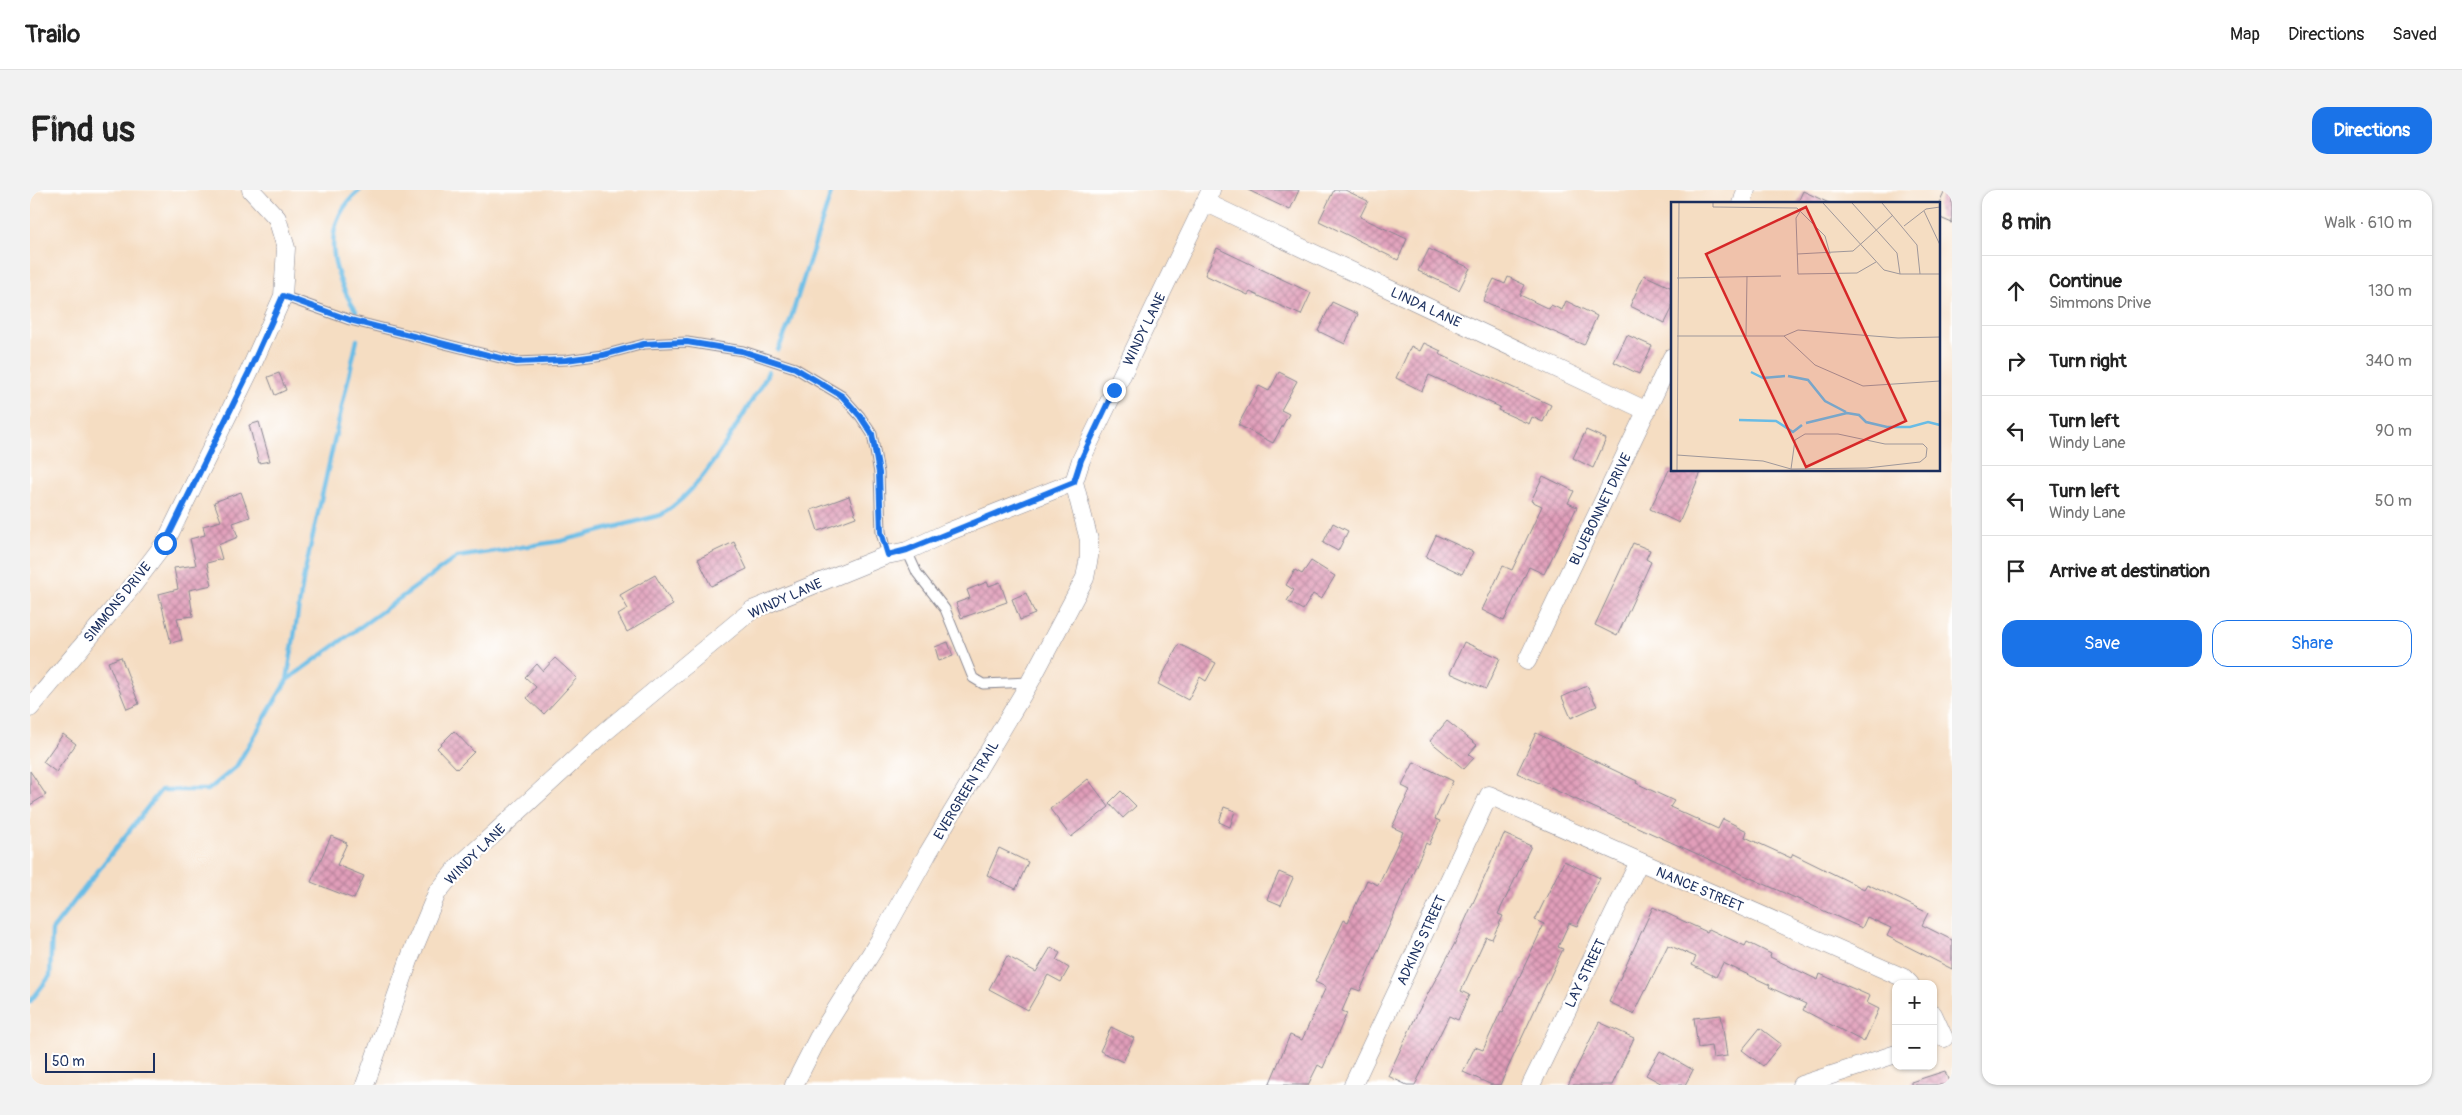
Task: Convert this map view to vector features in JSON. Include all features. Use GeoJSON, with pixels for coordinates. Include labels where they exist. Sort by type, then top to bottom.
{"type":"FeatureCollection","features":[{"type":"Feature","properties":{"kind":"street","name":"SIMMONS DRIVE"},"geometry":{"type":"LineString","coordinates":[[30,708],[130,589],[165,543],[249,372],[283,296],[286,248],[278,218],[251,190]]}},
{"type":"Feature","properties":{"kind":"street","name":"LINDA LANE"},"geometry":{"type":"LineString","coordinates":[[1208,196],[1646,411]]}},
{"type":"Feature","properties":{"kind":"street","name":"WINDY LANE"},"geometry":{"type":"LineString","coordinates":[[365,1085],[411,955],[437,893],[459,866],[605,732],[752,610],[888,555],[907,550],[1074,482],[1081,460],[1208,196]]}},
{"type":"Feature","properties":{"kind":"street","name":"BLUEBONNET DRIVE"},"geometry":{"type":"LineString","coordinates":[[1527,661],[1671,359]]}},
{"type":"Feature","properties":{"kind":"street","name":"EVERGREEN TRAIL"},"geometry":{"type":"LineString","coordinates":[[794,1085],[818,1038],[879,940],[928,853],[1030,682],[1085,578],[1089,557],[1089,540],[1074,482]]}},
{"type":"Feature","properties":{"kind":"street","name":"NANCE STREET"},"geometry":{"type":"LineString","coordinates":[[1489,795],[1638,862],[1888,970],[1906,980]]}},
{"type":"Feature","properties":{"kind":"street","name":"ADKINS STREET"},"geometry":{"type":"LineString","coordinates":[[1353,1085],[1489,795]]}},
{"type":"Feature","properties":{"kind":"street","name":"LAY STREET"},"geometry":{"type":"LineString","coordinates":[[1531,1085],[1638,862]]}},
{"type":"Feature","properties":{"kind":"street"},"geometry":{"type":"LineString","coordinates":[[1937,1023],[1943,1036]]}},
{"type":"Feature","properties":{"kind":"street"},"geometry":{"type":"LineString","coordinates":[[1801,1085],[1892,1055]]}},
{"type":"Feature","properties":{"kind":"lane"},"geometry":{"type":"LineString","coordinates":[[283,296],[350,320],[516,362],[566,360],[603,355],[644,344],[687,342],[742,351],[795,368],[842,396],[860,416],[872,434],[879,473],[881,532],[888,555]]}},
{"type":"Feature","properties":{"kind":"lane"},"geometry":{"type":"LineString","coordinates":[[907,550],[916,572],[946,609],[973,678],[983,684],[1030,682]]}},
{"type":"Feature","properties":{"kind":"building"},"geometry":{"type":"Polygon","coordinates":[[[1248,190],[1299,190],[1290,210],[1248,190]]]}},
{"type":"Feature","properties":{"kind":"building"},"geometry":{"type":"Polygon","coordinates":[[[1334,190],[1345,190],[1368,201],[1360,217],[1407,239],[1398,260],[1319,221],[1334,190]]]}},
{"type":"Feature","properties":{"kind":"building"},"geometry":{"type":"Polygon","coordinates":[[[1945,190],[1952,190],[1952,223],[1940,218],[1939,202],[1945,190]]]}},
{"type":"Feature","properties":{"kind":"building"},"geometry":{"type":"Polygon","coordinates":[[[1803,191],[1827,202],[1798,202],[1803,191]]]}},
{"type":"Feature","properties":{"kind":"building"},"geometry":{"type":"Polygon","coordinates":[[[1217,248],[1311,293],[1301,315],[1250,292],[1248,295],[1205,275],[1217,248]]]}},
{"type":"Feature","properties":{"kind":"building"},"geometry":{"type":"Polygon","coordinates":[[[1429,249],[1470,268],[1459,290],[1418,271],[1429,249]]]}},
{"type":"Feature","properties":{"kind":"building"},"geometry":{"type":"Polygon","coordinates":[[[1644,275],[1671,288],[1671,311],[1665,323],[1630,306],[1644,275]]]}},
{"type":"Feature","properties":{"kind":"building"},"geometry":{"type":"Polygon","coordinates":[[[1508,277],[1525,285],[1520,295],[1549,309],[1551,305],[1562,310],[1566,301],[1597,316],[1584,345],[1483,301],[1494,279],[1505,284],[1508,277]]]}},
{"type":"Feature","properties":{"kind":"building"},"geometry":{"type":"Polygon","coordinates":[[[1332,302],[1358,314],[1345,344],[1318,331],[1332,302]]]}},
{"type":"Feature","properties":{"kind":"building"},"geometry":{"type":"Polygon","coordinates":[[[1627,335],[1652,346],[1639,374],[1614,362],[1627,335]]]}},
{"type":"Feature","properties":{"kind":"building"},"geometry":{"type":"Polygon","coordinates":[[[1424,343],[1441,351],[1439,354],[1551,405],[1543,422],[1532,417],[1529,424],[1498,410],[1500,407],[1429,375],[1422,391],[1396,378],[1411,346],[1420,351],[1424,343]]]}},
{"type":"Feature","properties":{"kind":"building"},"geometry":{"type":"Polygon","coordinates":[[[1279,372],[1297,381],[1281,410],[1289,414],[1273,443],[1238,425],[1259,386],[1269,391],[1279,372]]]}},
{"type":"Feature","properties":{"kind":"building"},"geometry":{"type":"Polygon","coordinates":[[[279,373],[286,390],[275,395],[268,377],[279,373]]]}},
{"type":"Feature","properties":{"kind":"building"},"geometry":{"type":"Polygon","coordinates":[[[259,422],[270,461],[259,463],[249,425],[259,422]]]}},
{"type":"Feature","properties":{"kind":"building"},"geometry":{"type":"Polygon","coordinates":[[[1586,430],[1606,439],[1593,468],[1573,458],[1586,430]]]}},
{"type":"Feature","properties":{"kind":"building"},"geometry":{"type":"Polygon","coordinates":[[[1669,470],[1702,471],[1679,523],[1650,509],[1669,470]]]}},
{"type":"Feature","properties":{"kind":"building"},"geometry":{"type":"Polygon","coordinates":[[[1543,476],[1574,491],[1568,503],[1577,507],[1544,574],[1529,567],[1504,621],[1482,610],[1503,566],[1512,570],[1542,506],[1531,501],[1543,476]]]}},
{"type":"Feature","properties":{"kind":"building"},"geometry":{"type":"Polygon","coordinates":[[[241,492],[250,517],[233,523],[238,537],[218,545],[222,559],[207,563],[212,585],[189,590],[193,616],[177,618],[182,640],[171,643],[159,594],[178,589],[174,568],[196,565],[190,539],[205,535],[203,526],[221,521],[214,502],[241,492]]]}},
{"type":"Feature","properties":{"kind":"building"},"geometry":{"type":"Polygon","coordinates":[[[849,496],[856,517],[818,531],[811,510],[849,496]]]}},
{"type":"Feature","properties":{"kind":"building"},"geometry":{"type":"Polygon","coordinates":[[[1333,523],[1348,531],[1338,551],[1323,543],[1333,523]]]}},
{"type":"Feature","properties":{"kind":"building"},"geometry":{"type":"Polygon","coordinates":[[[1436,535],[1473,552],[1462,574],[1426,557],[1436,535]]]}},
{"type":"Feature","properties":{"kind":"building"},"geometry":{"type":"Polygon","coordinates":[[[734,542],[747,569],[711,586],[698,559],[734,542]]]}},
{"type":"Feature","properties":{"kind":"building"},"geometry":{"type":"Polygon","coordinates":[[[1633,543],[1650,550],[1646,559],[1651,562],[1617,636],[1595,625],[1633,543]]]}},
{"type":"Feature","properties":{"kind":"building"},"geometry":{"type":"Polygon","coordinates":[[[1311,561],[1335,576],[1321,599],[1313,594],[1303,610],[1287,601],[1294,590],[1286,585],[1295,570],[1302,574],[1311,561]]]}},
{"type":"Feature","properties":{"kind":"building"},"geometry":{"type":"Polygon","coordinates":[[[655,575],[673,605],[627,632],[618,615],[628,609],[620,595],[655,575]]]}},
{"type":"Feature","properties":{"kind":"building"},"geometry":{"type":"Polygon","coordinates":[[[987,582],[989,586],[1000,582],[1007,602],[961,618],[956,603],[970,598],[967,590],[987,582]]]}},
{"type":"Feature","properties":{"kind":"building"},"geometry":{"type":"Polygon","coordinates":[[[1026,593],[1035,614],[1020,620],[1012,599],[1026,593]]]}},
{"type":"Feature","properties":{"kind":"building"},"geometry":{"type":"Polygon","coordinates":[[[948,642],[953,656],[939,661],[935,647],[948,642]]]}},
{"type":"Feature","properties":{"kind":"building"},"geometry":{"type":"Polygon","coordinates":[[[1464,642],[1500,658],[1486,689],[1450,673],[1464,642]]]}},
{"type":"Feature","properties":{"kind":"building"},"geometry":{"type":"Polygon","coordinates":[[[1179,644],[1216,663],[1206,681],[1200,677],[1188,700],[1158,684],[1179,644]]]}},
{"type":"Feature","properties":{"kind":"building"},"geometry":{"type":"Polygon","coordinates":[[[121,657],[139,704],[127,709],[108,662],[121,657]]]}},
{"type":"Feature","properties":{"kind":"building"},"geometry":{"type":"Polygon","coordinates":[[[555,658],[577,678],[544,714],[527,698],[536,687],[525,677],[537,664],[543,671],[555,658]]]}},
{"type":"Feature","properties":{"kind":"building"},"geometry":{"type":"Polygon","coordinates":[[[1587,686],[1597,706],[1571,718],[1562,697],[1587,686]]]}},
{"type":"Feature","properties":{"kind":"building"},"geometry":{"type":"Polygon","coordinates":[[[1447,721],[1477,745],[1469,754],[1474,758],[1464,769],[1430,741],[1447,721]]]}},
{"type":"Feature","properties":{"kind":"building"},"geometry":{"type":"Polygon","coordinates":[[[454,731],[474,752],[457,769],[437,748],[454,731]]]}},
{"type":"Feature","properties":{"kind":"building"},"geometry":{"type":"Polygon","coordinates":[[[1536,733],[1637,781],[1636,783],[1674,801],[1670,807],[1718,829],[1723,819],[1747,831],[1745,837],[1791,858],[1793,854],[1864,889],[1867,884],[1928,913],[1922,925],[1952,940],[1952,969],[1887,936],[1891,928],[1867,917],[1862,928],[1517,773],[1536,733]]]}},
{"type":"Feature","properties":{"kind":"building"},"geometry":{"type":"Polygon","coordinates":[[[63,734],[76,744],[56,772],[43,762],[63,734]]]}},
{"type":"Feature","properties":{"kind":"building"},"geometry":{"type":"Polygon","coordinates":[[[1414,762],[1453,781],[1435,819],[1440,821],[1429,845],[1426,843],[1360,991],[1352,988],[1342,1011],[1347,1013],[1323,1068],[1318,1065],[1308,1085],[1269,1085],[1290,1035],[1302,1040],[1326,987],[1315,982],[1344,920],[1348,922],[1367,880],[1378,885],[1403,832],[1392,827],[1410,790],[1402,786],[1414,762]]]}},
{"type":"Feature","properties":{"kind":"building"},"geometry":{"type":"Polygon","coordinates":[[[30,771],[46,795],[30,805],[30,771]]]}},
{"type":"Feature","properties":{"kind":"building"},"geometry":{"type":"Polygon","coordinates":[[[1088,779],[1109,807],[1071,837],[1050,809],[1088,779]]]}},
{"type":"Feature","properties":{"kind":"building"},"geometry":{"type":"Polygon","coordinates":[[[1121,791],[1136,806],[1123,818],[1109,803],[1121,791]]]}},
{"type":"Feature","properties":{"kind":"building"},"geometry":{"type":"Polygon","coordinates":[[[1224,807],[1235,811],[1230,827],[1219,822],[1224,807]]]}},
{"type":"Feature","properties":{"kind":"building"},"geometry":{"type":"Polygon","coordinates":[[[1504,834],[1531,846],[1498,914],[1503,916],[1492,939],[1486,937],[1461,991],[1469,995],[1458,1020],[1449,1016],[1415,1085],[1407,1085],[1388,1076],[1417,1014],[1455,943],[1504,834]]]}},
{"type":"Feature","properties":{"kind":"building"},"geometry":{"type":"Polygon","coordinates":[[[331,836],[347,843],[337,865],[364,876],[354,899],[311,882],[331,836]]]}},
{"type":"Feature","properties":{"kind":"building"},"geometry":{"type":"Polygon","coordinates":[[[999,848],[1028,862],[1016,889],[987,875],[999,848]]]}},
{"type":"Feature","properties":{"kind":"building"},"geometry":{"type":"Polygon","coordinates":[[[1564,861],[1600,878],[1577,926],[1569,923],[1558,947],[1563,949],[1500,1085],[1492,1085],[1463,1072],[1475,1047],[1483,1050],[1501,1011],[1503,1012],[1544,924],[1535,920],[1564,861]]]}},
{"type":"Feature","properties":{"kind":"building"},"geometry":{"type":"Polygon","coordinates":[[[1279,872],[1293,878],[1281,905],[1267,899],[1279,872]]]}},
{"type":"Feature","properties":{"kind":"building"},"geometry":{"type":"Polygon","coordinates":[[[1653,907],[1707,932],[1709,929],[1745,946],[1747,942],[1771,954],[1770,957],[1818,980],[1820,974],[1870,996],[1867,1003],[1879,1009],[1864,1042],[1803,1010],[1806,1004],[1769,987],[1770,985],[1723,963],[1716,977],[1692,965],[1696,957],[1668,945],[1634,1014],[1609,1002],[1653,907]]]}},
{"type":"Feature","properties":{"kind":"building"},"geometry":{"type":"Polygon","coordinates":[[[1051,947],[1060,953],[1056,960],[1069,968],[1061,982],[1048,975],[1028,1010],[989,989],[1007,956],[1036,972],[1051,947]]]}},
{"type":"Feature","properties":{"kind":"building"},"geometry":{"type":"Polygon","coordinates":[[[1721,1015],[1727,1056],[1713,1058],[1711,1046],[1698,1048],[1694,1018],[1721,1015]]]}},
{"type":"Feature","properties":{"kind":"building"},"geometry":{"type":"Polygon","coordinates":[[[1599,1022],[1634,1038],[1612,1085],[1568,1085],[1599,1022]]]}},
{"type":"Feature","properties":{"kind":"building"},"geometry":{"type":"Polygon","coordinates":[[[1111,1027],[1134,1038],[1123,1062],[1100,1051],[1111,1027]]]}},
{"type":"Feature","properties":{"kind":"building"},"geometry":{"type":"Polygon","coordinates":[[[1760,1028],[1781,1044],[1763,1066],[1742,1050],[1760,1028]]]}},
{"type":"Feature","properties":{"kind":"building"},"geometry":{"type":"Polygon","coordinates":[[[1660,1051],[1693,1070],[1685,1085],[1664,1085],[1646,1075],[1660,1051]]]}},
{"type":"Feature","properties":{"kind":"building"},"geometry":{"type":"Polygon","coordinates":[[[1945,1071],[1950,1085],[1911,1085],[1911,1082],[1945,1071]]]}},
{"type":"Feature","properties":{"kind":"waterway"},"geometry":{"type":"LineString","coordinates":[[356,311],[340,280],[335,265],[333,249],[334,233],[339,218],[347,203],[360,190]]}},
{"type":"Feature","properties":{"kind":"waterway"},"geometry":{"type":"LineString","coordinates":[[778,350],[789,324],[832,190]]}},
{"type":"Feature","properties":{"kind":"waterway"},"geometry":{"type":"LineString","coordinates":[[30,1002],[50,976],[52,930],[161,790],[208,790],[236,767],[287,680],[304,575],[357,340]]}},
{"type":"Feature","properties":{"kind":"waterway"},"geometry":{"type":"LineString","coordinates":[[287,680],[457,557],[561,541],[661,515],[687,494],[709,468],[768,372]]}},
{"type":"Feature","properties":{"kind":"route"},"geometry":{"type":"LineString","coordinates":[[165,543],[249,372],[283,296],[350,320],[494,358],[516,362],[566,360],[603,355],[644,344],[687,342],[742,351],[795,368],[842,396],[860,416],[872,434],[879,473],[881,532],[888,555],[907,550],[1074,482],[1081,460],[1114,390]]}}]}
